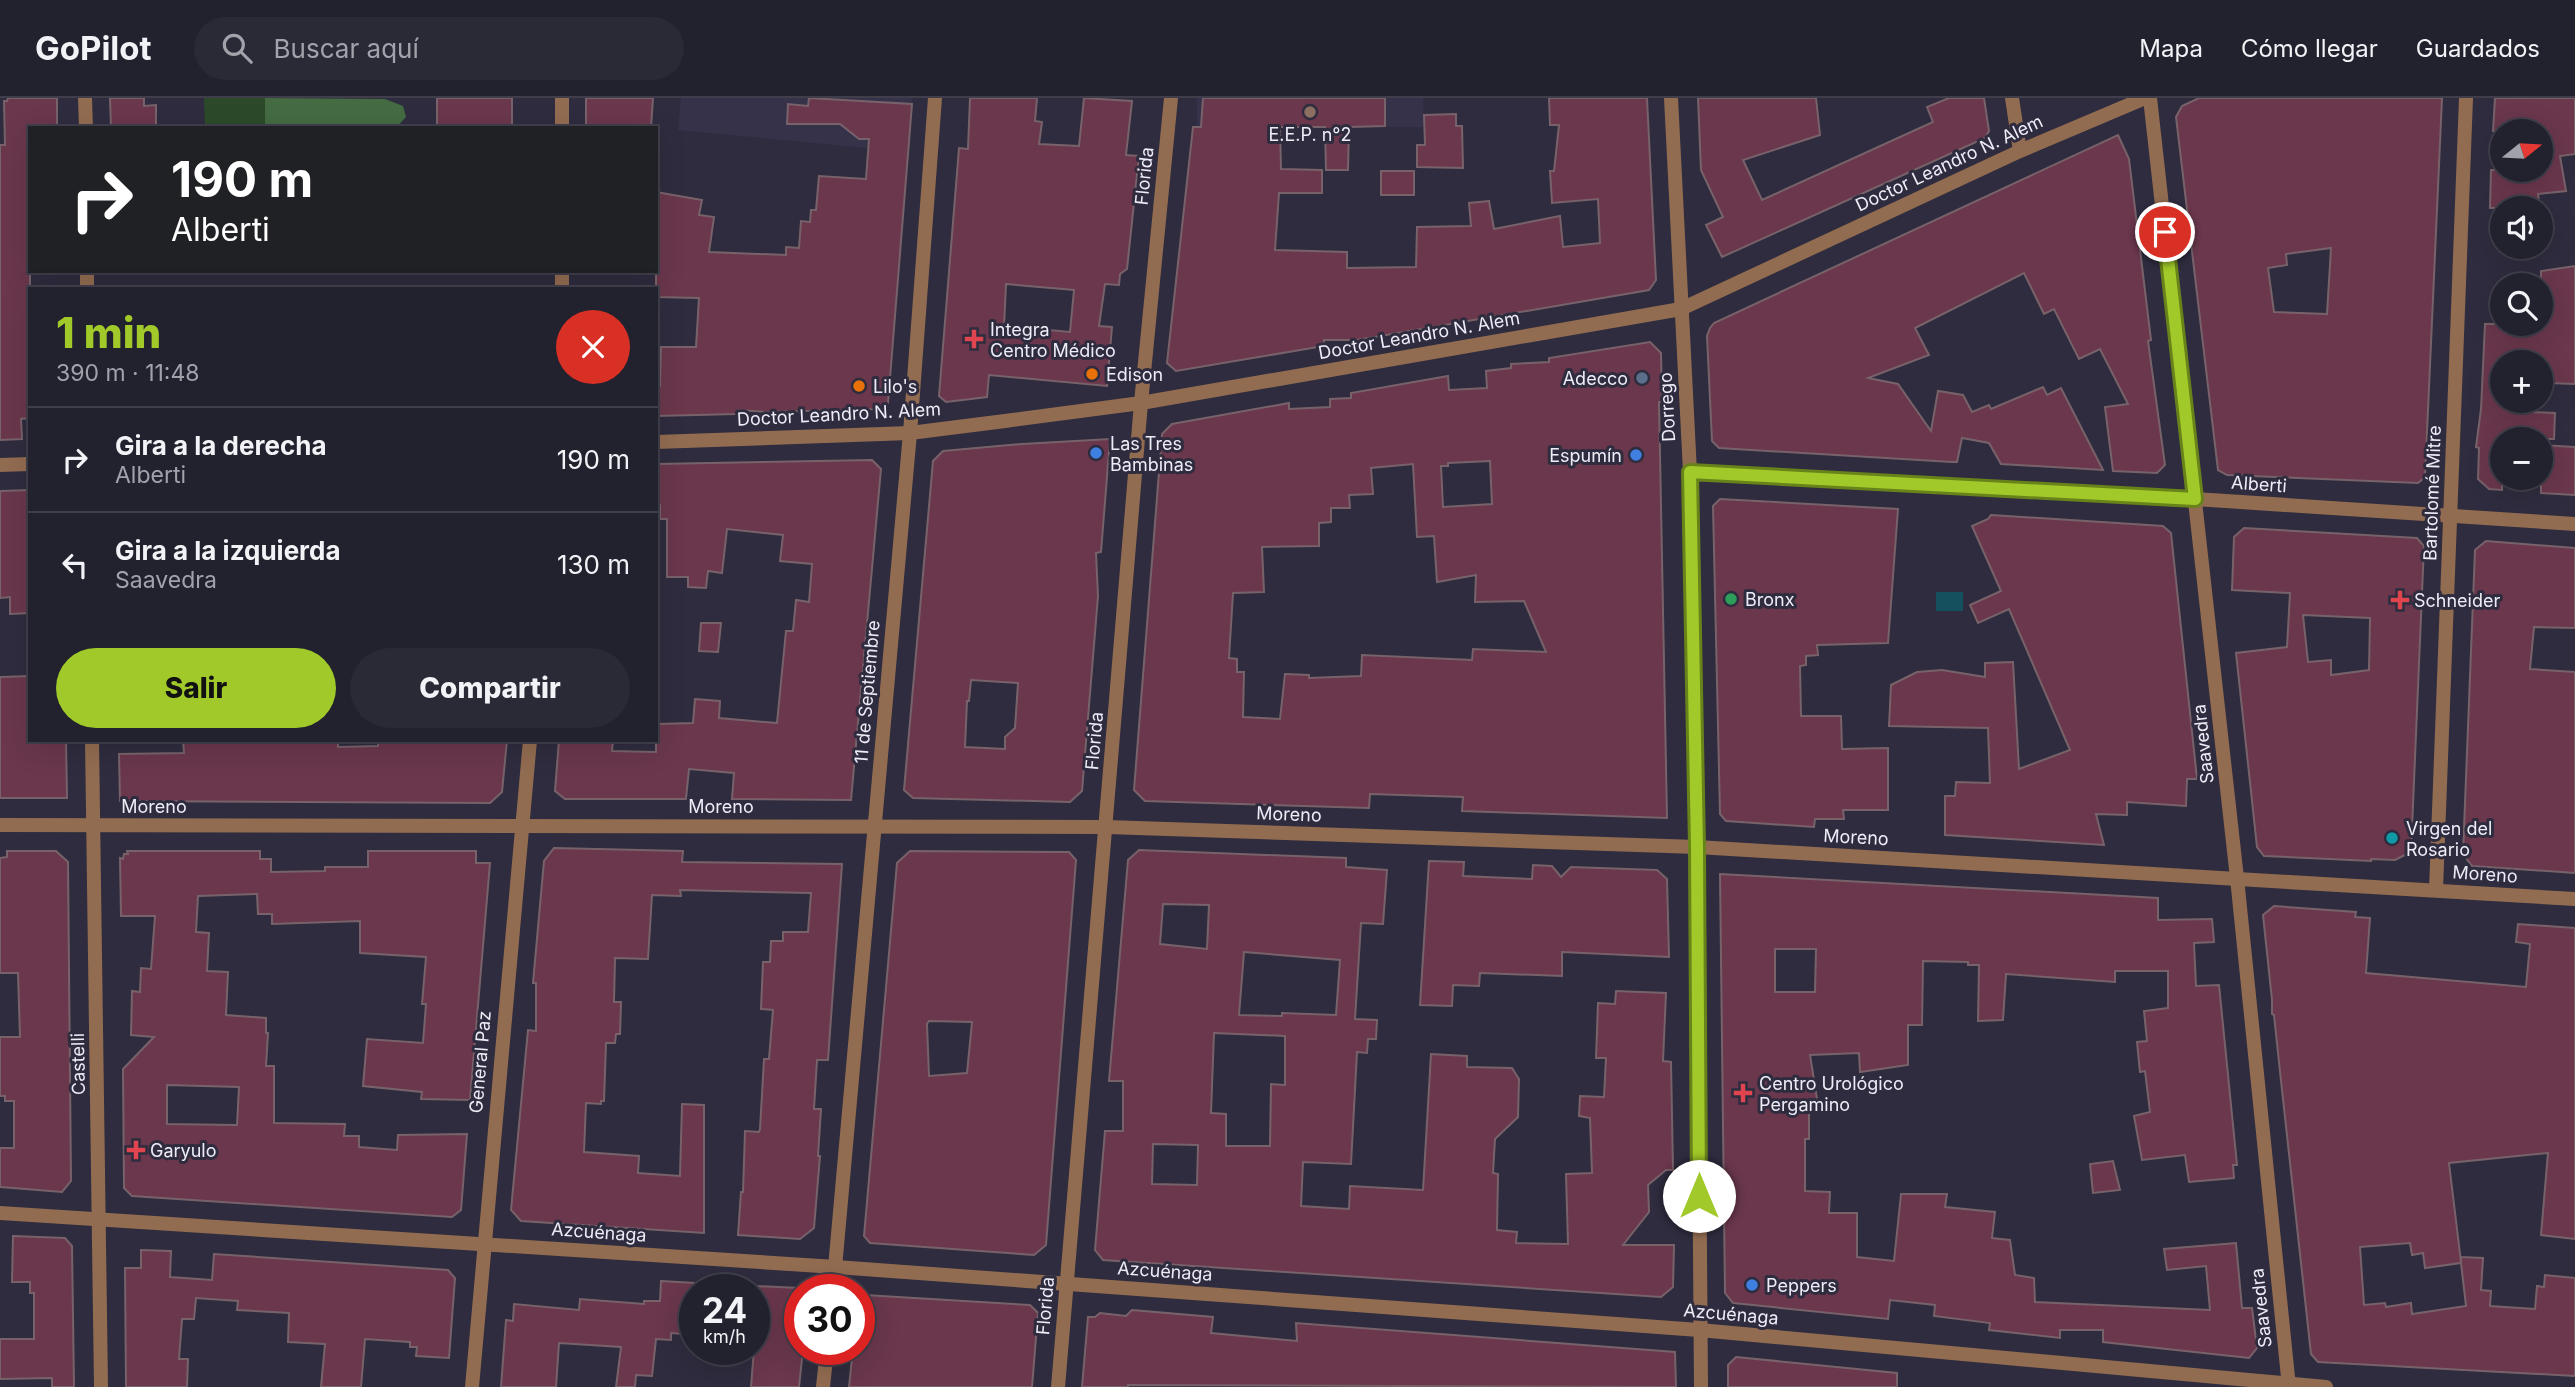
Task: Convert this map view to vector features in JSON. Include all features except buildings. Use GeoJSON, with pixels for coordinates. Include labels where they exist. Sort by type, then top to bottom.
{"type":"FeatureCollection","features":[{"type":"Feature","properties":{"kind":"street"},"geometry":{"type":"LineString","coordinates":[[85,98],[86,126]]}},
{"type":"Feature","properties":{"kind":"street"},"geometry":{"type":"LineString","coordinates":[[562,98],[562,126]]}},
{"type":"Feature","properties":{"kind":"street","name":"11 de Septiembre"},"geometry":{"type":"LineString","coordinates":[[834,1274],[909,433],[935,98]]}},
{"type":"Feature","properties":{"kind":"street","name":"Florida"},"geometry":{"type":"LineString","coordinates":[[1058,1387],[1141,403],[1171,98]]}},
{"type":"Feature","properties":{"kind":"street","name":"Dorrego"},"geometry":{"type":"LineString","coordinates":[[1671,98],[1690,472],[1697,847],[1701,1387]]}},
{"type":"Feature","properties":{"kind":"street"},"geometry":{"type":"LineString","coordinates":[[2012,98],[2020,151]]}},
{"type":"Feature","properties":{"kind":"street","name":"Doctor Leandro N. Alem"},"geometry":{"type":"LineString","coordinates":[[658,442],[909,433],[1141,403],[1681,309],[2020,151],[2147,98]]}},
{"type":"Feature","properties":{"kind":"street","name":"Saavedra"},"geometry":{"type":"LineString","coordinates":[[2147,98],[2195,499],[2289,1386]]}},
{"type":"Feature","properties":{"kind":"street","name":"Bartolomé Mitre"},"geometry":{"type":"LineString","coordinates":[[2436,890],[2466,98]]}},
{"type":"Feature","properties":{"kind":"street"},"geometry":{"type":"LineString","coordinates":[[0,465],[28,464]]}},
{"type":"Feature","properties":{"kind":"street","name":"Alberti"},"geometry":{"type":"LineString","coordinates":[[1690,472],[2195,499],[2575,524]]}},
{"type":"Feature","properties":{"kind":"street","name":"Castelli"},"geometry":{"type":"LineString","coordinates":[[92,742],[101,1387]]}},
{"type":"Feature","properties":{"kind":"street","name":"General Paz"},"geometry":{"type":"LineString","coordinates":[[472,1387],[530,742]]}},
{"type":"Feature","properties":{"kind":"street","name":"Moreno"},"geometry":{"type":"LineString","coordinates":[[0,825],[1107,827],[1697,847],[2575,900]]}},
{"type":"Feature","properties":{"kind":"street","name":"Azcuénaga"},"geometry":{"type":"LineString","coordinates":[[0,1213],[835,1267],[1699,1330],[2289,1386],[2326,1387]]}},
{"type":"Feature","properties":{"kind":"street"},"geometry":{"type":"LineString","coordinates":[[823,1387],[825,1365]]}},
{"type":"Feature","properties":{"kind":"shaded area"},"geometry":{"type":"Polygon","coordinates":[[[681,98],[912,98],[907,152],[678,130],[681,98]]]}},
{"type":"Feature","properties":{"kind":"shaded area","name":"E.E.P. n°2"},"geometry":{"type":"Polygon","coordinates":[[[1197,98],[1423,98],[1424,127],[1197,128],[1197,98]]]}},
{"type":"Feature","properties":{"kind":"green space"},"geometry":{"type":"Polygon","coordinates":[[[204,98],[265,98],[265,126],[205,126],[204,98]]]}},
{"type":"Feature","properties":{"kind":"green space"},"geometry":{"type":"Polygon","coordinates":[[[265,98],[385,99],[403,106],[406,117],[398,126],[265,126],[265,98]]]}},
{"type":"Feature","properties":{"kind":"water"},"geometry":{"type":"Polygon","coordinates":[[[1936,592],[1963,592],[1963,611],[1936,611],[1936,592]]]}},
{"type":"Feature","properties":{"kind":"place","name":"E.E.P. n°2"},"geometry":{"type":"Point","coordinates":[1310,112]}},
{"type":"Feature","properties":{"kind":"place","name":"Integra Centro Médico"},"geometry":{"type":"Point","coordinates":[974,339]}},
{"type":"Feature","properties":{"kind":"place","name":"Edison"},"geometry":{"type":"Point","coordinates":[1092,374]}},
{"type":"Feature","properties":{"kind":"place","name":"Adecco"},"geometry":{"type":"Point","coordinates":[1642,378]}},
{"type":"Feature","properties":{"kind":"place","name":"Lilo's"},"geometry":{"type":"Point","coordinates":[859,386]}},
{"type":"Feature","properties":{"kind":"place","name":"Las Tres Bambinas"},"geometry":{"type":"Point","coordinates":[1096,453]}},
{"type":"Feature","properties":{"kind":"place","name":"Espumín"},"geometry":{"type":"Point","coordinates":[1636,455]}},
{"type":"Feature","properties":{"kind":"place","name":"Bronx"},"geometry":{"type":"Point","coordinates":[1731,599]}},
{"type":"Feature","properties":{"kind":"place","name":"Schneider"},"geometry":{"type":"Point","coordinates":[2400,600]}},
{"type":"Feature","properties":{"kind":"place","name":"Virgen del Rosario"},"geometry":{"type":"Point","coordinates":[2392,838]}},
{"type":"Feature","properties":{"kind":"place","name":"Centro Urológico Pergamino"},"geometry":{"type":"Point","coordinates":[1743,1093]}},
{"type":"Feature","properties":{"kind":"place","name":"Garyulo"},"geometry":{"type":"Point","coordinates":[136,1150]}},
{"type":"Feature","properties":{"kind":"place","name":"Peppers"},"geometry":{"type":"Point","coordinates":[1752,1285]}},
{"type":"Feature","properties":{"kind":"route"},"geometry":{"type":"LineString","coordinates":[[1699,1196],[1697,847],[1690,472],[2195,499],[2165,232]]}}]}
